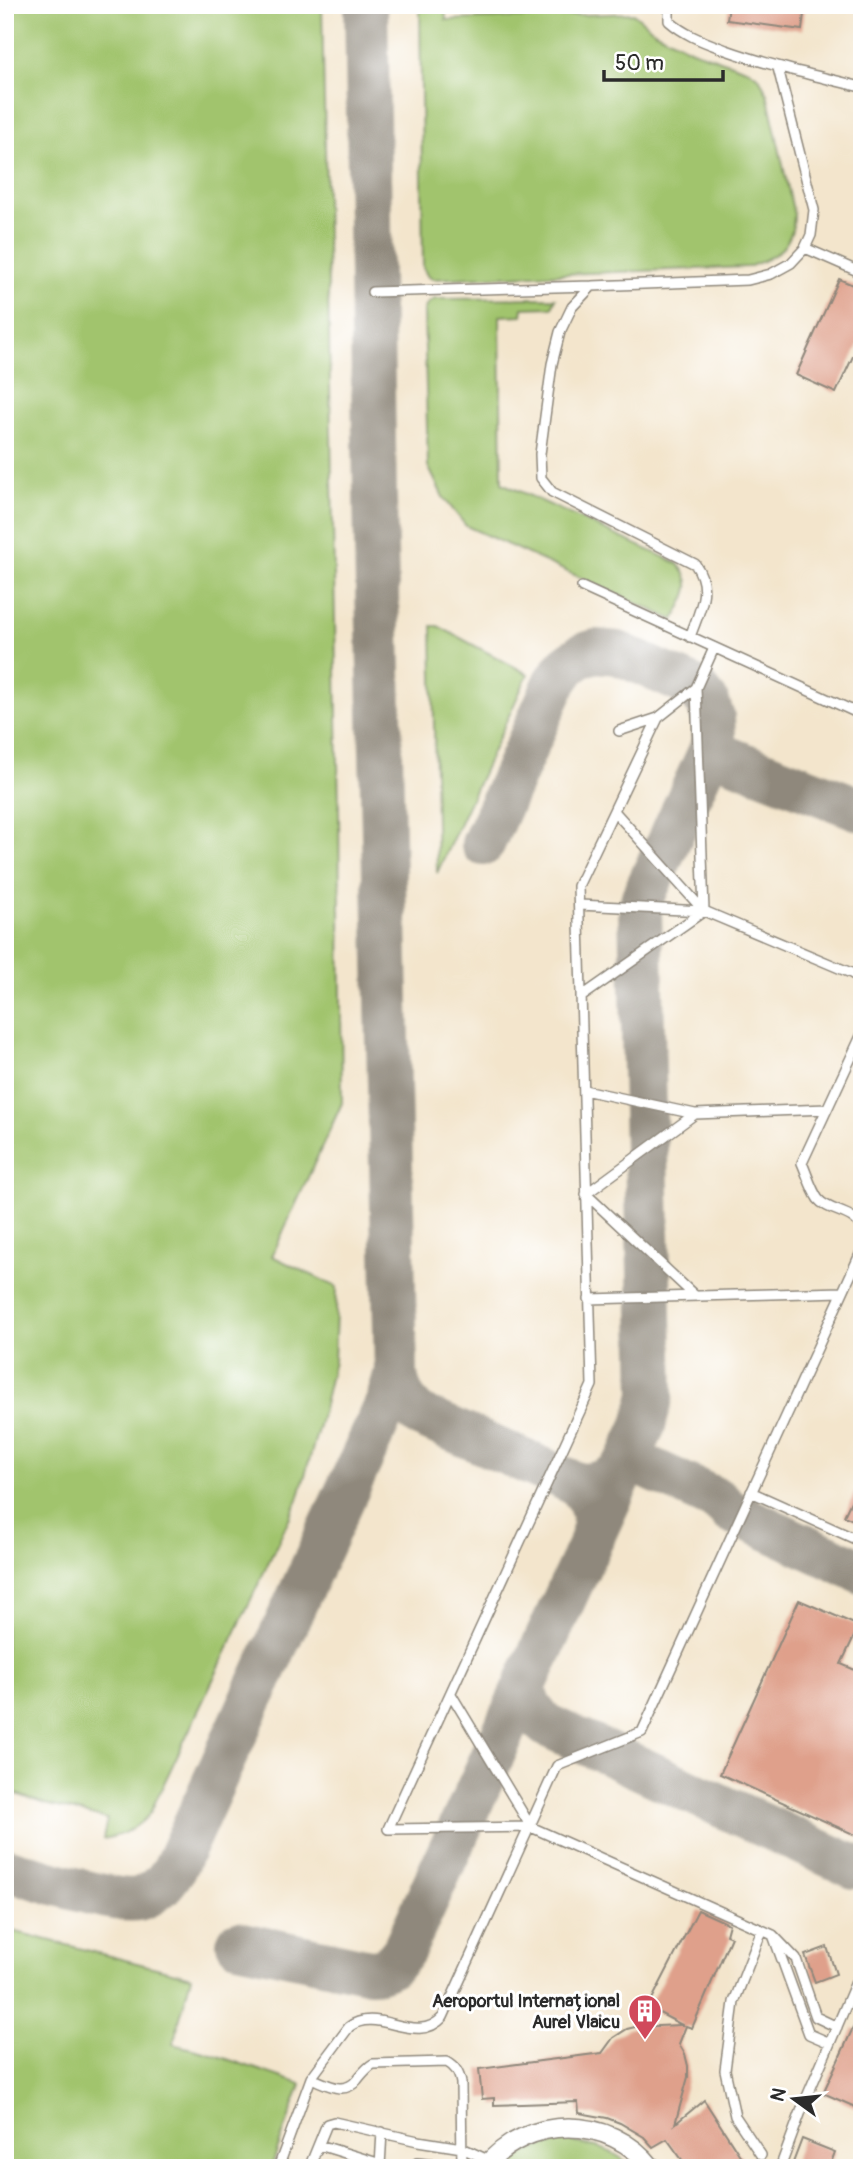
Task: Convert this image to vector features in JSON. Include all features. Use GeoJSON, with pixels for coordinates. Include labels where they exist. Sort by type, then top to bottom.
{"type":"FeatureCollection","features":[{"type":"Feature","properties":{"kind":"street"},"geometry":{"type":"LineString","coordinates":[[487,2164],[503,2149],[533,2132],[568,2126],[594,2130],[618,2138],[633,2148],[652,2168]]}},
{"type":"Feature","properties":{"kind":"lane"},"geometry":{"type":"LineString","coordinates":[[669,5],[669,21],[682,32],[703,41],[778,68],[862,87]]}},
{"type":"Feature","properties":{"kind":"lane"},"geometry":{"type":"LineString","coordinates":[[372,292],[748,280],[771,274],[791,263],[805,248],[811,235],[814,210],[778,68]]}},
{"type":"Feature","properties":{"kind":"lane"},"geometry":{"type":"LineString","coordinates":[[805,248],[862,273]]}},
{"type":"Feature","properties":{"kind":"lane"},"geometry":{"type":"LineString","coordinates":[[592,286],[572,307],[559,332],[540,454],[541,478],[552,492],[695,564],[702,573],[705,593],[690,637]]}},
{"type":"Feature","properties":{"kind":"lane"},"geometry":{"type":"LineString","coordinates":[[582,587],[862,715]]}},
{"type":"Feature","properties":{"kind":"lane"},"geometry":{"type":"LineString","coordinates":[[704,911],[696,688],[714,648]]}},
{"type":"Feature","properties":{"kind":"lane"},"geometry":{"type":"LineString","coordinates":[[619,731],[658,718],[696,688]]}},
{"type":"Feature","properties":{"kind":"lane"},"geometry":{"type":"LineString","coordinates":[[658,718],[579,886],[592,1385],[388,1829],[531,1827],[773,1935],[796,1959],[816,2017],[837,2027]]}},
{"type":"Feature","properties":{"kind":"lane"},"geometry":{"type":"LineString","coordinates":[[615,812],[704,911]]}},
{"type":"Feature","properties":{"kind":"lane"},"geometry":{"type":"LineString","coordinates":[[579,905],[704,911],[862,980]]}},
{"type":"Feature","properties":{"kind":"lane"},"geometry":{"type":"LineString","coordinates":[[581,998],[704,911]]}},
{"type":"Feature","properties":{"kind":"lane"},"geometry":{"type":"LineString","coordinates":[[862,1034],[802,1163],[819,1200],[849,1215],[860,1223],[862,1230]]}},
{"type":"Feature","properties":{"kind":"lane"},"geometry":{"type":"LineString","coordinates":[[584,1090],[695,1114],[827,1109]]}},
{"type":"Feature","properties":{"kind":"lane"},"geometry":{"type":"LineString","coordinates":[[586,1194],[695,1114]]}},
{"type":"Feature","properties":{"kind":"lane"},"geometry":{"type":"LineString","coordinates":[[586,1194],[695,1296]]}},
{"type":"Feature","properties":{"kind":"lane"},"geometry":{"type":"LineString","coordinates":[[278,2168],[311,2078],[349,2027],[369,2019],[421,2028],[436,2024],[443,2017],[557,1766],[642,1732],[862,1250]]}},
{"type":"Feature","properties":{"kind":"lane"},"geometry":{"type":"LineString","coordinates":[[589,1300],[842,1292]]}},
{"type":"Feature","properties":{"kind":"lane"},"geometry":{"type":"LineString","coordinates":[[751,1492],[862,1542]]}},
{"type":"Feature","properties":{"kind":"lane"},"geometry":{"type":"LineString","coordinates":[[451,1694],[531,1827]]}},
{"type":"Feature","properties":{"kind":"lane"},"geometry":{"type":"LineString","coordinates":[[761,2155],[735,2116],[725,2070],[734,2002],[762,1930]]}},
{"type":"Feature","properties":{"kind":"lane"},"geometry":{"type":"LineString","coordinates":[[773,1935],[809,2034],[830,2043]]}},
{"type":"Feature","properties":{"kind":"lane"},"geometry":{"type":"LineString","coordinates":[[780,2168],[803,2106],[862,1968]]}},
{"type":"Feature","properties":{"kind":"lane"},"geometry":{"type":"LineString","coordinates":[[311,2078],[344,2089],[350,2087],[373,2064],[447,2062],[458,2070],[461,2083],[463,2167],[417,2166],[418,2141]]}},
{"type":"Feature","properties":{"kind":"lane"},"geometry":{"type":"LineString","coordinates":[[309,2168],[327,2124],[334,2122],[463,2148],[487,2164]]}},
{"type":"Feature","properties":{"kind":"lane"},"geometry":{"type":"LineString","coordinates":[[318,2145],[381,2166],[382,2132]]}},
{"type":"Feature","properties":{"kind":"green space"},"geometry":{"type":"Polygon","coordinates":[[[5,5],[322,5],[339,810],[342,1103],[272,1256],[337,1287],[334,1361],[298,1500],[150,1813],[129,1830],[103,1839],[107,1819],[16,1794],[5,1782],[5,5]]]}},
{"type":"Feature","properties":{"kind":"green space"},"geometry":{"type":"Polygon","coordinates":[[[420,5],[445,5],[446,20],[633,13],[656,32],[692,50],[749,70],[759,77],[767,93],[794,215],[786,243],[775,255],[748,267],[433,279],[428,277],[423,268],[420,5]]]}},
{"type":"Feature","properties":{"kind":"green space"},"geometry":{"type":"Polygon","coordinates":[[[556,298],[552,307],[523,308],[522,315],[500,316],[502,483],[677,563],[687,578],[688,591],[674,620],[466,526],[443,497],[428,466],[424,310],[428,303],[435,299],[556,298]]]}},
{"type":"Feature","properties":{"kind":"green space"},"geometry":{"type":"Polygon","coordinates":[[[432,626],[438,626],[528,674],[437,873],[432,626]]]}},
{"type":"Feature","properties":{"kind":"green space"},"geometry":{"type":"Polygon","coordinates":[[[5,1929],[191,1977],[173,2044],[301,2084],[271,2168],[5,2168],[5,1929]]]}},
{"type":"Feature","properties":{"kind":"green space"},"geometry":{"type":"Polygon","coordinates":[[[568,2141],[611,2152],[632,2168],[505,2168],[526,2152],[568,2141]]]}},
{"type":"Feature","properties":{"kind":"building"},"geometry":{"type":"Polygon","coordinates":[[[729,5],[805,5],[802,30],[727,20],[729,5]]]}},
{"type":"Feature","properties":{"kind":"building"},"geometry":{"type":"Polygon","coordinates":[[[839,279],[862,289],[862,337],[836,393],[796,375],[839,279]]]}},
{"type":"Feature","properties":{"kind":"building"},"geometry":{"type":"Polygon","coordinates":[[[862,1478],[862,1524],[844,1516],[862,1478]]]}},
{"type":"Feature","properties":{"kind":"building"},"geometry":{"type":"Polygon","coordinates":[[[799,1600],[859,1626],[841,1664],[862,1673],[862,1838],[720,1774],[799,1600]]]}},
{"type":"Feature","properties":{"kind":"building","name":"Aeroportul Internațional Aurel Vlaicu"},"geometry":{"type":"Polygon","coordinates":[[[698,1910],[729,1924],[726,1935],[731,1937],[692,2028],[686,2026],[679,2044],[685,2054],[688,2077],[675,2124],[704,2100],[748,2168],[688,2168],[667,2139],[653,2147],[644,2137],[620,2123],[579,2113],[578,2102],[494,2105],[494,2098],[482,2099],[479,2069],[602,2053],[613,2038],[627,2029],[682,2025],[648,2007],[698,1910]]]}},
{"type":"Feature","properties":{"kind":"building"},"geometry":{"type":"Polygon","coordinates":[[[827,1947],[836,1974],[815,1982],[805,1955],[827,1947]]]}},
{"type":"Feature","properties":{"kind":"building"},"geometry":{"type":"Polygon","coordinates":[[[853,2028],[862,2033],[862,2110],[823,2093],[853,2028]]]}},
{"type":"Feature","properties":{"kind":"building"},"geometry":{"type":"Polygon","coordinates":[[[802,2139],[835,2152],[829,2168],[791,2168],[802,2139]]]}},
{"type":"Feature","properties":{"kind":"taxiway"},"geometry":{"type":"LineString","coordinates":[[5,1869],[93,1894],[127,1899],[150,1895],[167,1879],[174,1869],[387,1403],[396,1372],[366,5]]}},
{"type":"Feature","properties":{"kind":"taxiway"},"geometry":{"type":"LineString","coordinates":[[238,1943],[370,1971],[386,1968],[401,1955],[644,1425],[652,1394],[640,908],[710,751],[714,736],[713,718],[708,703],[696,688],[618,653],[596,651],[582,655],[567,666],[555,683],[483,844]]}},
{"type":"Feature","properties":{"kind":"taxiway"},"geometry":{"type":"LineString","coordinates":[[710,751],[862,810]]}},
{"type":"Feature","properties":{"kind":"taxiway"},"geometry":{"type":"LineString","coordinates":[[396,1372],[403,1396],[419,1415],[579,1485]]}},
{"type":"Feature","properties":{"kind":"taxiway"},"geometry":{"type":"LineString","coordinates":[[592,1538],[592,1510],[579,1485],[608,1480],[619,1472],[629,1459],[718,1500],[730,1511],[862,1572]]}},
{"type":"Feature","properties":{"kind":"taxiway"},"geometry":{"type":"LineString","coordinates":[[525,1685],[531,1708],[546,1725],[854,1867]]}},
{"type":"Feature","properties":{"kind":"place","name":"Aeroportul Internațional Aurel Vlaicu"},"geometry":{"type":"Point","coordinates":[645,2041]}}]}
